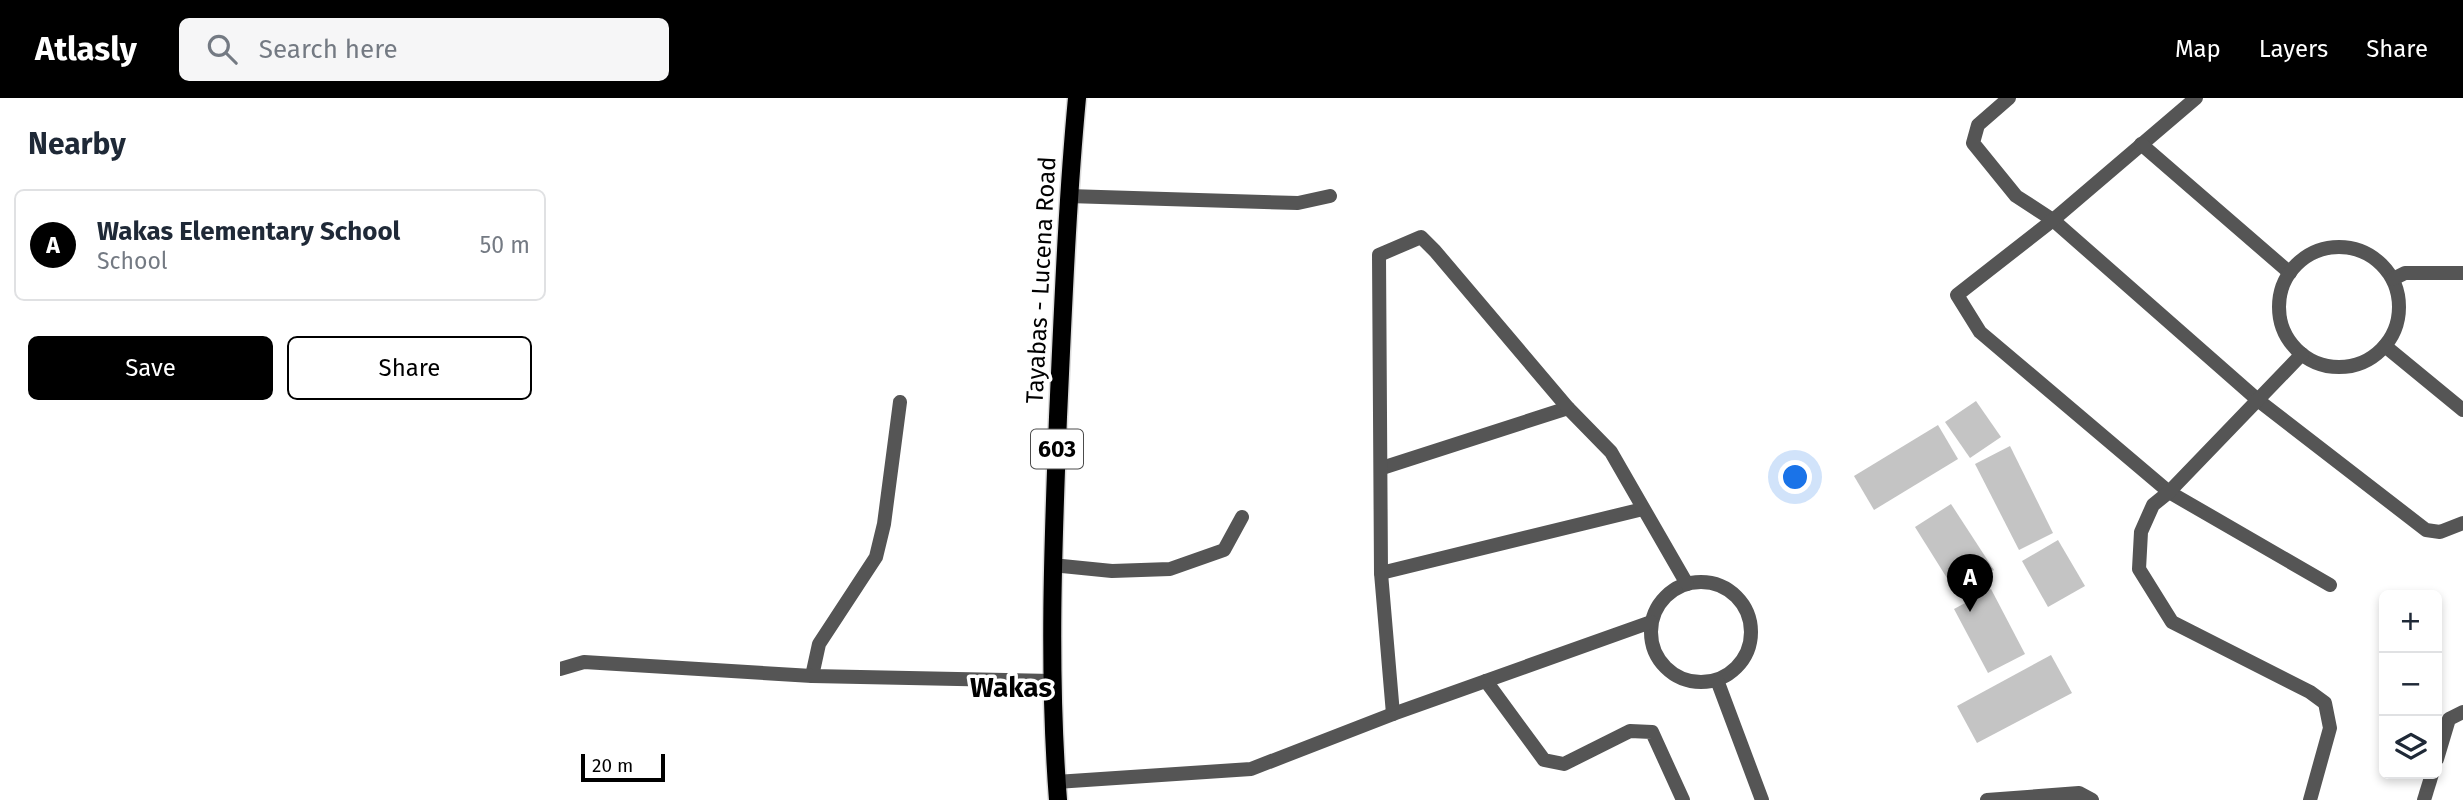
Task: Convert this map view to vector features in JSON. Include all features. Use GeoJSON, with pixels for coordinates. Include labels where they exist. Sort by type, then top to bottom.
{"type":"FeatureCollection","features":[{"type":"Feature","properties":{"kind":"main road","name":"Tayabas - Lucena Road"},"geometry":{"type":"LineString","coordinates":[[1057,791],[1052,681],[1052,565],[1068,196],[1077,98]]}},
{"type":"Feature","properties":{"kind":"street"},"geometry":{"type":"LineString","coordinates":[[2009,98],[1978,125],[1973,142],[2016,196],[2053,220],[2259,401],[2426,530],[2440,532],[2463,523]]}},
{"type":"Feature","properties":{"kind":"street"},"geometry":{"type":"LineString","coordinates":[[2196,98],[2053,220],[1957,295],[1980,332],[2169,492],[2330,585]]}},
{"type":"Feature","properties":{"kind":"street"},"geometry":{"type":"LineString","coordinates":[[2141,144],[2290,273]]}},
{"type":"Feature","properties":{"kind":"street"},"geometry":{"type":"LineString","coordinates":[[1068,196],[1298,203],[1329,196]]}},
{"type":"Feature","properties":{"kind":"street"},"geometry":{"type":"LineString","coordinates":[[1393,714],[1381,573],[1379,255],[1421,237],[1435,251],[1568,408],[1611,452],[1687,584]]}},
{"type":"Feature","properties":{"kind":"street"},"geometry":{"type":"LineString","coordinates":[[2343,248],[2368,254],[2382,265],[2393,279],[2399,296],[2395,331],[2385,346],[2372,358],[2354,365],[2336,367],[2318,363],[2302,354],[2289,340],[2279,307],[2282,289],[2290,273],[2302,260],[2317,251],[2343,248]]}},
{"type":"Feature","properties":{"kind":"street"},"geometry":{"type":"LineString","coordinates":[[2393,279],[2405,273],[2463,273]]}},
{"type":"Feature","properties":{"kind":"street"},"geometry":{"type":"LineString","coordinates":[[2385,346],[2463,410]]}},
{"type":"Feature","properties":{"kind":"street"},"geometry":{"type":"LineString","coordinates":[[2302,354],[2259,401],[2153,505],[2141,532],[2139,569],[2172,622],[2309,692],[2325,703],[2330,728],[2311,800]]}},
{"type":"Feature","properties":{"kind":"street"},"geometry":{"type":"LineString","coordinates":[[812,676],[820,644],[876,557],[884,524],[900,402]]}},
{"type":"Feature","properties":{"kind":"street"},"geometry":{"type":"LineString","coordinates":[[1382,468],[1568,408]]}},
{"type":"Feature","properties":{"kind":"street"},"geometry":{"type":"LineString","coordinates":[[1381,573],[1643,509]]}},
{"type":"Feature","properties":{"kind":"street"},"geometry":{"type":"LineString","coordinates":[[1052,565],[1112,571],[1170,569],[1224,550],[1242,517]]}},
{"type":"Feature","properties":{"kind":"street"},"geometry":{"type":"LineString","coordinates":[[1704,582],[1721,585],[1735,595],[1749,617],[1751,642],[1744,658],[1733,671],[1717,680],[1691,681],[1668,670],[1657,656],[1651,640],[1651,622],[1656,609],[1664,598],[1687,584],[1704,582]]}},
{"type":"Feature","properties":{"kind":"street"},"geometry":{"type":"LineString","coordinates":[[1057,791],[1251,769],[1393,714],[1651,622]]}},
{"type":"Feature","properties":{"kind":"street"},"geometry":{"type":"LineString","coordinates":[[560,669],[584,662],[812,676],[1052,681]]}},
{"type":"Feature","properties":{"kind":"street"},"geometry":{"type":"LineString","coordinates":[[1717,680],[1762,800]]}},
{"type":"Feature","properties":{"kind":"street"},"geometry":{"type":"LineString","coordinates":[[1486,681],[1544,760],[1564,764],[1630,731],[1652,732],[1683,800]]}},
{"type":"Feature","properties":{"kind":"street"},"geometry":{"type":"LineString","coordinates":[[2442,742],[2449,719],[2463,712]]}},
{"type":"Feature","properties":{"kind":"street"},"geometry":{"type":"LineString","coordinates":[[2425,799],[2431,779]]}},
{"type":"Feature","properties":{"kind":"street"},"geometry":{"type":"LineString","coordinates":[[1987,800],[2082,798]]}},
{"type":"Feature","properties":{"kind":"building"},"geometry":{"type":"Polygon","coordinates":[[[1976,401],[2001,437],[1970,458],[1945,422],[1976,401]]]}},
{"type":"Feature","properties":{"kind":"building"},"geometry":{"type":"Polygon","coordinates":[[[1938,425],[1958,459],[1874,510],[1854,476],[1938,425]]]}},
{"type":"Feature","properties":{"kind":"building"},"geometry":{"type":"Polygon","coordinates":[[[2010,446],[2053,533],[2019,550],[1975,464],[2010,446]]]}},
{"type":"Feature","properties":{"kind":"building"},"geometry":{"type":"Polygon","coordinates":[[[1951,504],[1994,570],[1957,594],[1915,527],[1951,504]]]}},
{"type":"Feature","properties":{"kind":"building"},"geometry":{"type":"Polygon","coordinates":[[[2058,540],[2085,586],[2048,607],[2022,561],[2058,540]]]}},
{"type":"Feature","properties":{"kind":"building"},"geometry":{"type":"Polygon","coordinates":[[[1991,589],[2025,654],[1988,673],[1954,609],[1991,589]]]}},
{"type":"Feature","properties":{"kind":"building"},"geometry":{"type":"Polygon","coordinates":[[[2051,655],[2072,693],[1977,743],[1957,706],[2051,655]]]}},
{"type":"Feature","properties":{"kind":"place","name":"Wakas Elementary School"},"geometry":{"type":"Point","coordinates":[1970,612]}},
{"type":"Feature","properties":{"kind":"district","name":"Wakas"},"geometry":{"type":"Point","coordinates":[1011,687]}}]}
